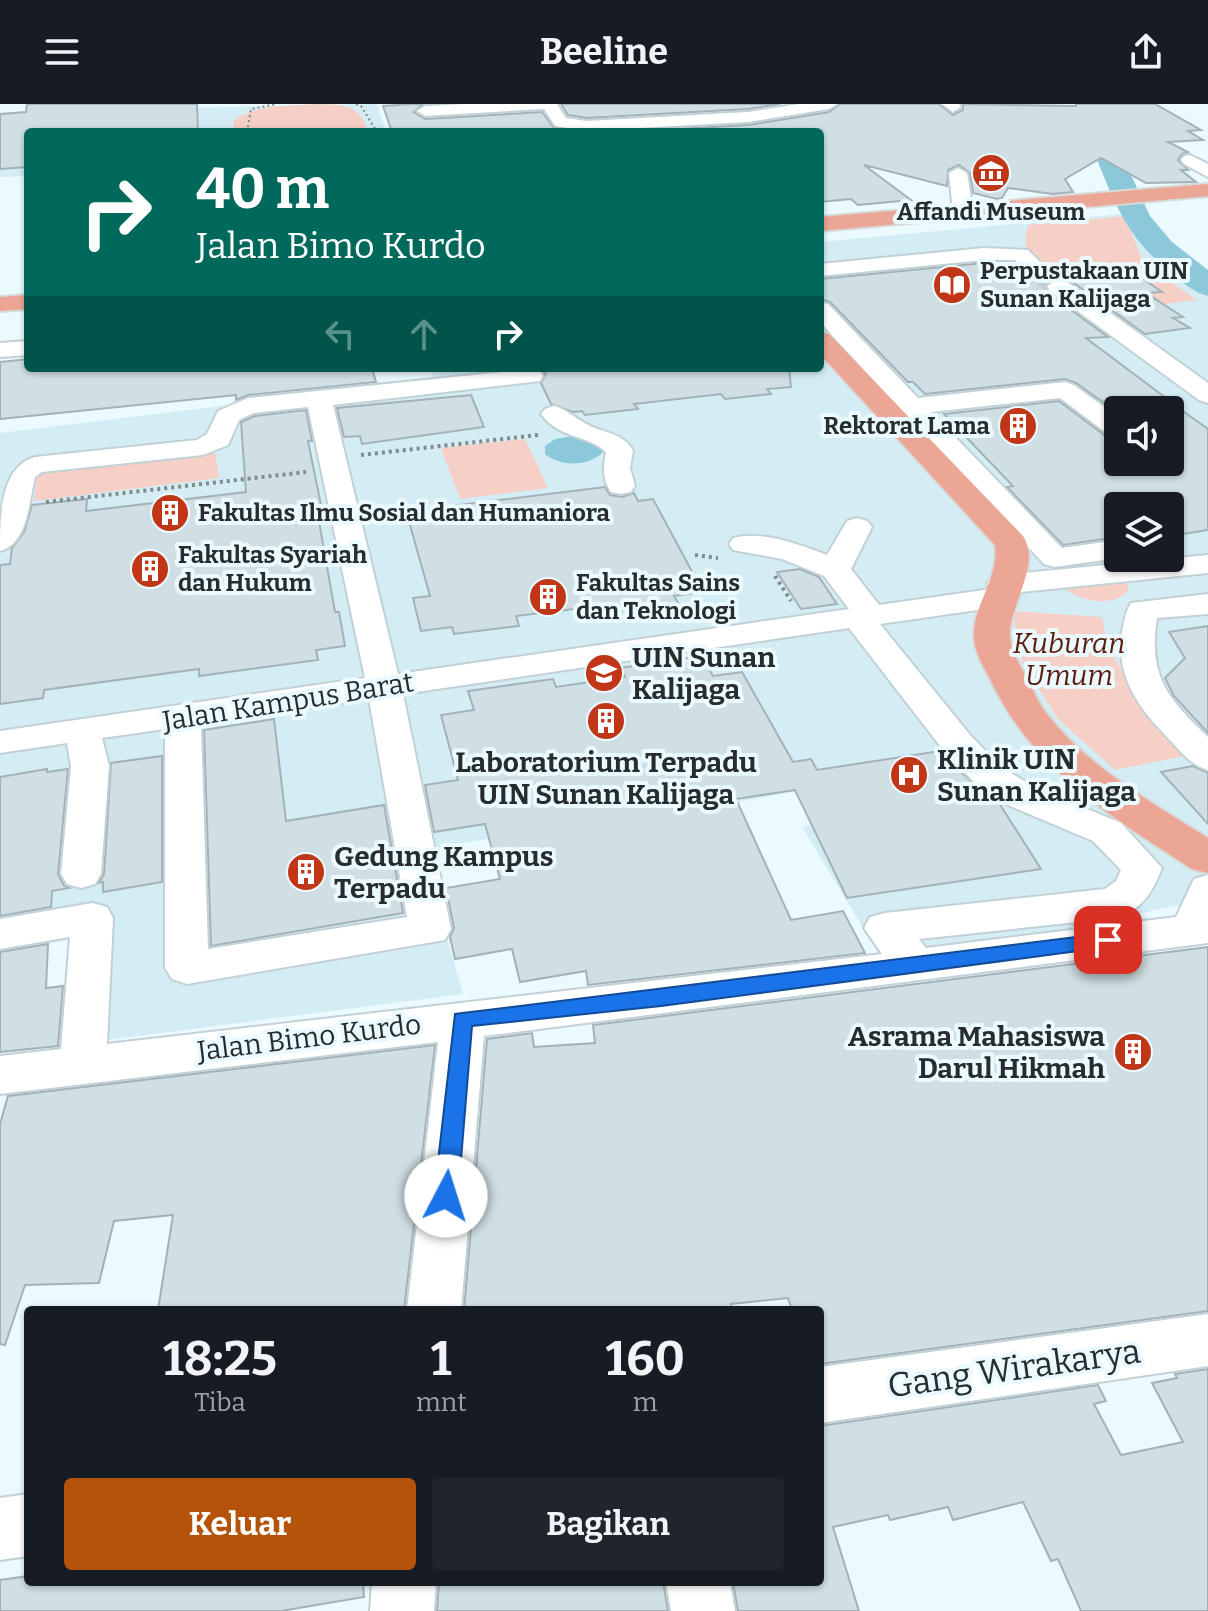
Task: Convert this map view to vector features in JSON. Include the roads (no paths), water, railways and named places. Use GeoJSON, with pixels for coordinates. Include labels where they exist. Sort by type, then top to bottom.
{"type":"FeatureCollection","features":[{"type":"Feature","properties":{"kind":"main road"},"geometry":{"type":"LineString","coordinates":[[824,235],[1161,198],[1208,190]]}},
{"type":"Feature","properties":{"kind":"main road"},"geometry":{"type":"LineString","coordinates":[[1161,198],[1208,198]]}},
{"type":"Feature","properties":{"kind":"main road"},"geometry":{"type":"LineString","coordinates":[[824,235],[963,211],[1075,206]]}},
{"type":"Feature","properties":{"kind":"main road"},"geometry":{"type":"LineString","coordinates":[[0,297],[24,294]]}},
{"type":"Feature","properties":{"kind":"main road"},"geometry":{"type":"LineString","coordinates":[[0,304],[24,302]]}},
{"type":"Feature","properties":{"kind":"main road"},"geometry":{"type":"LineString","coordinates":[[828,332],[1011,543],[1015,552],[1000,591],[991,632],[995,652],[1032,722],[1071,763],[1132,810],[1208,858]]}},
{"type":"Feature","properties":{"kind":"street"},"geometry":{"type":"LineString","coordinates":[[425,111],[548,104],[561,122],[571,125],[749,118],[829,104]]}},
{"type":"Feature","properties":{"kind":"street"},"geometry":{"type":"LineString","coordinates":[[1190,160],[1208,172]]}},
{"type":"Feature","properties":{"kind":"street"},"geometry":{"type":"LineString","coordinates":[[958,173],[963,211]]}},
{"type":"Feature","properties":{"kind":"street"},"geometry":{"type":"LineString","coordinates":[[824,236],[858,247],[878,264]]}},
{"type":"Feature","properties":{"kind":"street"},"geometry":{"type":"LineString","coordinates":[[824,236],[878,264],[984,254],[1021,254],[1038,271]]}},
{"type":"Feature","properties":{"kind":"street"},"geometry":{"type":"LineString","coordinates":[[858,247],[905,243]]}},
{"type":"Feature","properties":{"kind":"street"},"geometry":{"type":"LineString","coordinates":[[1058,286],[1208,395]]}},
{"type":"Feature","properties":{"kind":"street"},"geometry":{"type":"LineString","coordinates":[[828,332],[912,406],[1055,558],[1125,583],[1208,604]]}},
{"type":"Feature","properties":{"kind":"street"},"geometry":{"type":"LineString","coordinates":[[0,350],[24,348]]}},
{"type":"Feature","properties":{"kind":"street"},"geometry":{"type":"LineString","coordinates":[[0,542],[5,537],[22,473],[35,465],[203,447],[219,439],[227,416],[236,410],[529,372],[551,410],[576,430],[609,440],[620,450],[616,468],[621,486]]}},
{"type":"Feature","properties":{"kind":"street"},"geometry":{"type":"LineString","coordinates":[[912,406],[1065,390],[1104,419]]}},
{"type":"Feature","properties":{"kind":"street"},"geometry":{"type":"LineString","coordinates":[[183,717],[187,968],[430,929],[384,687],[318,397]]}},
{"type":"Feature","properties":{"kind":"street"},"geometry":{"type":"LineString","coordinates":[[835,569],[857,527]]}},
{"type":"Feature","properties":{"kind":"street"},"geometry":{"type":"LineString","coordinates":[[1125,583],[1208,563],[1188,540]]}},
{"type":"Feature","properties":{"kind":"street"},"geometry":{"type":"LineString","coordinates":[[733,551],[789,551],[835,569],[863,616],[957,743],[988,775],[1023,797],[1107,832],[1142,868],[1133,889],[1115,903],[885,928],[915,964]]}},
{"type":"Feature","properties":{"kind":"street","name":"Jalan Kampus Barat"},"geometry":{"type":"LineString","coordinates":[[0,742],[806,625],[1058,581],[1067,592],[1102,602],[1125,583]]}},
{"type":"Feature","properties":{"kind":"street"},"geometry":{"type":"LineString","coordinates":[[1125,583],[1135,655],[1143,685],[1162,712],[1208,758]]}},
{"type":"Feature","properties":{"kind":"street"},"geometry":{"type":"LineString","coordinates":[[81,874],[90,766],[83,732]]}},
{"type":"Feature","properties":{"kind":"street","name":"Jalan Bimo Kurdo"},"geometry":{"type":"LineString","coordinates":[[0,1075],[661,998],[1199,930],[1208,889]]}},
{"type":"Feature","properties":{"kind":"street"},"geometry":{"type":"LineString","coordinates":[[0,934],[92,918],[83,1063]]}},
{"type":"Feature","properties":{"kind":"street"},"geometry":{"type":"LineString","coordinates":[[434,1306],[463,1019]]}},
{"type":"Feature","properties":{"kind":"street","name":"Gang Wirakarya"},"geometry":{"type":"LineString","coordinates":[[824,1394],[1208,1340]]}},
{"type":"Feature","properties":{"kind":"street"},"geometry":{"type":"LineString","coordinates":[[0,1529],[24,1526]]}},
{"type":"Feature","properties":{"kind":"street"},"geometry":{"type":"LineString","coordinates":[[402,1611],[404,1586]]}},
{"type":"Feature","properties":{"kind":"street"},"geometry":{"type":"LineString","coordinates":[[699,1586],[703,1611]]}},
{"type":"Feature","properties":{"kind":"water"},"geometry":{"type":"Polygon","coordinates":[[[585,437],[603,447],[603,452],[590,460],[574,464],[545,454],[545,446],[555,439],[585,437]]]}},
{"type":"Feature","properties":{"kind":"waterway"},"geometry":{"type":"LineString","coordinates":[[1131,104],[1120,117],[1105,147],[1136,219],[1161,249],[1208,286]]}},
{"type":"Feature","properties":{"kind":"tunnel"},"geometry":{"type":"LineString","coordinates":[[1038,271],[1058,286]]}},
{"type":"Feature","properties":{"kind":"place","name":"Affandi Museum"},"geometry":{"type":"Point","coordinates":[991,173]}},
{"type":"Feature","properties":{"kind":"place","name":"Perpustakaan UIN Sunan Kalijaga"},"geometry":{"type":"Point","coordinates":[952,285]}},
{"type":"Feature","properties":{"kind":"place","name":"Rektorat Lama"},"geometry":{"type":"Point","coordinates":[1018,426]}},
{"type":"Feature","properties":{"kind":"place","name":"Fakultas Ilmu Sosial dan Humaniora"},"geometry":{"type":"Point","coordinates":[170,513]}},
{"type":"Feature","properties":{"kind":"place","name":"Fakultas Syariah dan Hukum"},"geometry":{"type":"Point","coordinates":[150,569]}},
{"type":"Feature","properties":{"kind":"place","name":"Fakultas Sains dan Teknologi"},"geometry":{"type":"Point","coordinates":[548,597]}},
{"type":"Feature","properties":{"kind":"place","name":"UIN Sunan Kalijaga"},"geometry":{"type":"Point","coordinates":[604,673]}},
{"type":"Feature","properties":{"kind":"place","name":"Laboratorium Terpadu UIN Sunan Kalijaga"},"geometry":{"type":"Point","coordinates":[606,721]}},
{"type":"Feature","properties":{"kind":"place","name":"Klinik UIN Sunan Kalijaga"},"geometry":{"type":"Point","coordinates":[909,775]}},
{"type":"Feature","properties":{"kind":"place","name":"Gedung Kampus Terpadu"},"geometry":{"type":"Point","coordinates":[306,872]}},
{"type":"Feature","properties":{"kind":"place","name":"Asrama Mahasiswa Darul Hikmah"},"geometry":{"type":"Point","coordinates":[1133,1052]}},
{"type":"Feature","properties":{"kind":"park label","name":"Kuburan Umum"},"geometry":{"type":"Point","coordinates":[1069,659]}}]}
